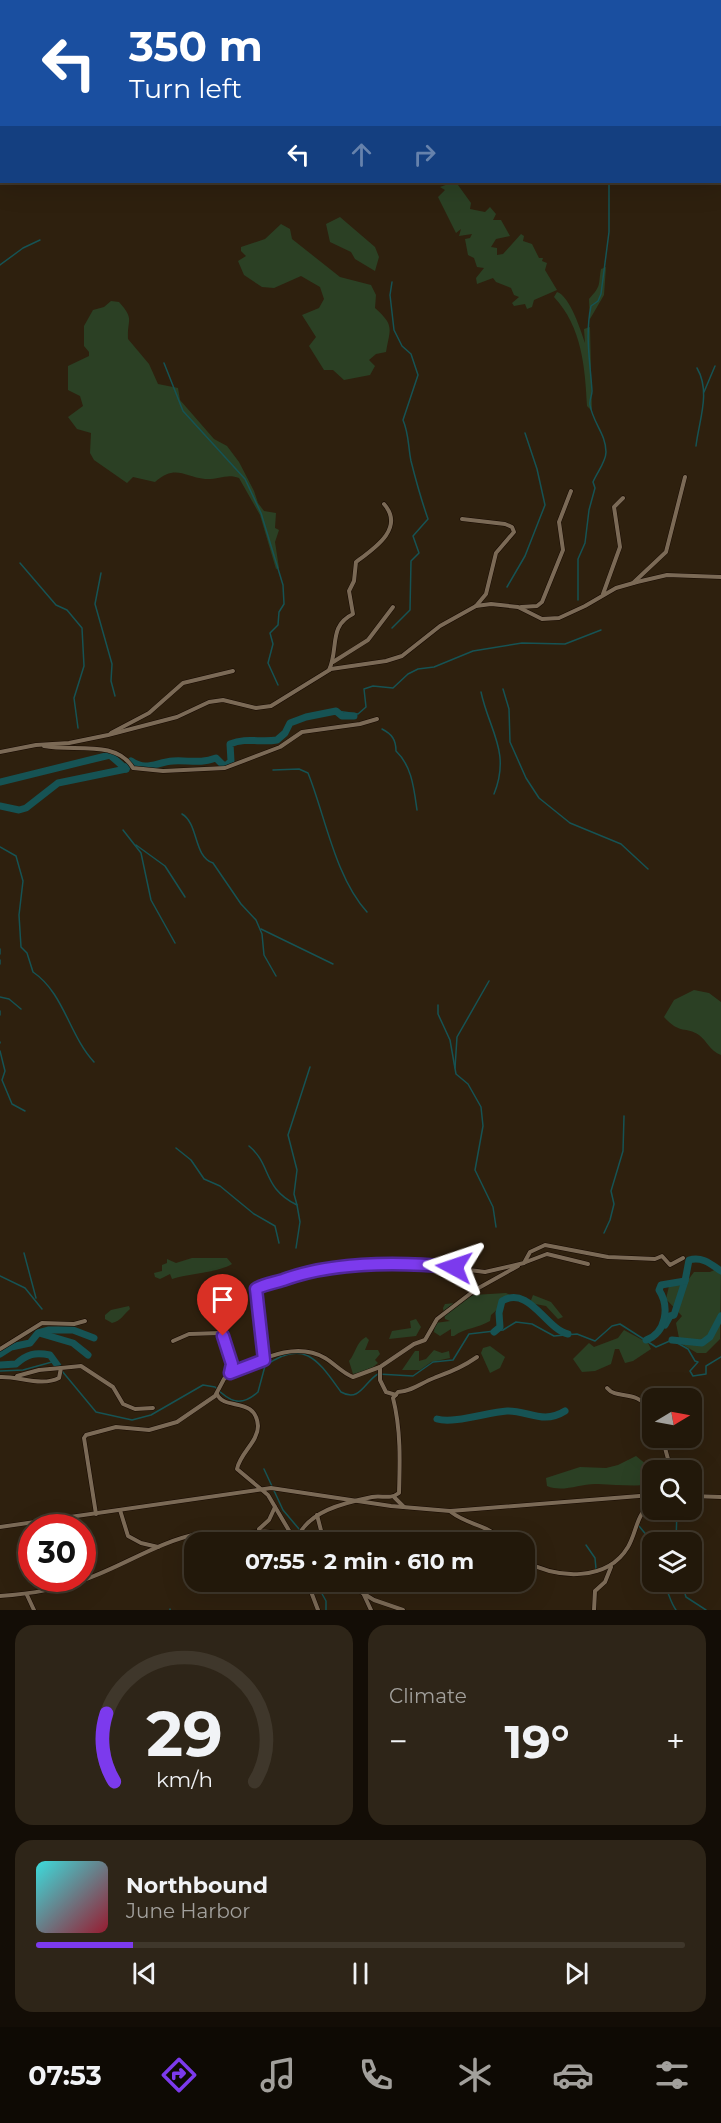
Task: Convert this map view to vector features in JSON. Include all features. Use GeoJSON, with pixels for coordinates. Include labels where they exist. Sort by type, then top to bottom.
{"type":"FeatureCollection","features":[{"type":"Feature","properties":{"kind":"street"},"geometry":{"type":"LineString","coordinates":[[633,583],[666,552],[685,477]]}},
{"type":"Feature","properties":{"kind":"street"},"geometry":{"type":"LineString","coordinates":[[0,752],[105,736],[177,717],[209,702],[223,700],[256,708],[271,706],[328,670],[343,666],[386,662],[402,656],[440,626],[476,606],[490,604],[518,607],[537,606],[542,602],[563,550],[559,522],[572,491]]}},
{"type":"Feature","properties":{"kind":"street"},"geometry":{"type":"LineString","coordinates":[[603,595],[620,547],[614,507],[623,498]]}},
{"type":"Feature","properties":{"kind":"street"},"geometry":{"type":"LineString","coordinates":[[328,670],[332,662],[334,634],[346,618],[353,614],[349,591],[354,581],[356,562],[378,544],[390,528],[391,515],[384,504]]}},
{"type":"Feature","properties":{"kind":"street"},"geometry":{"type":"LineString","coordinates":[[462,519],[505,524],[512,527],[513,532],[496,554],[486,594],[476,606]]}},
{"type":"Feature","properties":{"kind":"street"},"geometry":{"type":"LineString","coordinates":[[518,607],[542,619],[559,618],[603,595],[633,583],[667,575],[721,577]]}},
{"type":"Feature","properties":{"kind":"street"},"geometry":{"type":"LineString","coordinates":[[332,662],[368,640],[393,607]]}},
{"type":"Feature","properties":{"kind":"street"},"geometry":{"type":"LineString","coordinates":[[105,736],[143,717],[183,683],[233,671]]}},
{"type":"Feature","properties":{"kind":"street"},"geometry":{"type":"LineString","coordinates":[[37,745],[61,750],[107,749],[128,759],[133,768],[138,769],[163,771],[225,768],[280,747],[302,732],[360,724],[377,719]]}},
{"type":"Feature","properties":{"kind":"street"},"geometry":{"type":"LineString","coordinates":[[264,1360],[255,1294],[260,1286],[291,1275],[339,1267],[429,1265],[485,1272],[524,1263],[530,1252],[545,1245],[608,1257],[655,1259],[662,1256],[670,1264],[683,1258]]}},
{"type":"Feature","properties":{"kind":"street"},"geometry":{"type":"LineString","coordinates":[[230,1373],[285,1352],[302,1351],[325,1358],[353,1377],[380,1367],[414,1344],[425,1340],[432,1325],[475,1290],[524,1263],[547,1254],[588,1264]]}},
{"type":"Feature","properties":{"kind":"street"},"geometry":{"type":"LineString","coordinates":[[0,1349],[42,1323],[74,1324],[85,1321]]}},
{"type":"Feature","properties":{"kind":"street"},"geometry":{"type":"LineString","coordinates":[[173,1341],[189,1334],[220,1333],[231,1356],[230,1373],[217,1393],[177,1422],[150,1430],[116,1427],[86,1435],[84,1438],[96,1514],[271,1488],[405,1508],[450,1511],[642,1496]]}},
{"type":"Feature","properties":{"kind":"street"},"geometry":{"type":"LineString","coordinates":[[380,1367],[380,1380],[386,1392],[396,1395],[454,1372],[477,1357]]}},
{"type":"Feature","properties":{"kind":"street"},"geometry":{"type":"LineString","coordinates":[[0,1377],[81,1366],[112,1387],[123,1404],[135,1409],[153,1408]]}},
{"type":"Feature","properties":{"kind":"street"},"geometry":{"type":"LineString","coordinates":[[16,1376],[49,1382],[59,1378],[61,1368]]}},
{"type":"Feature","properties":{"kind":"street"},"geometry":{"type":"LineString","coordinates":[[607,1388],[615,1394],[632,1394],[642,1400]]}},
{"type":"Feature","properties":{"kind":"street"},"geometry":{"type":"LineString","coordinates":[[217,1393],[219,1398],[228,1402],[247,1406],[256,1418],[257,1432],[242,1455],[237,1469],[268,1495],[290,1532]]}},
{"type":"Feature","properties":{"kind":"street"},"geometry":{"type":"LineString","coordinates":[[300,1532],[317,1515],[337,1507],[373,1497],[394,1497],[399,1493],[397,1414],[393,1398],[396,1395]]}},
{"type":"Feature","properties":{"kind":"street"},"geometry":{"type":"LineString","coordinates":[[702,1496],[721,1497]]}},
{"type":"Feature","properties":{"kind":"street"},"geometry":{"type":"LineString","coordinates":[[394,1497],[405,1508]]}},
{"type":"Feature","properties":{"kind":"street"},"geometry":{"type":"LineString","coordinates":[[256,1531],[269,1520],[274,1506]]}},
{"type":"Feature","properties":{"kind":"street"},"geometry":{"type":"LineString","coordinates":[[120,1510],[128,1536],[141,1543],[159,1547]]}},
{"type":"Feature","properties":{"kind":"street"},"geometry":{"type":"LineString","coordinates":[[450,1511],[465,1523],[490,1528],[494,1532]]}},
{"type":"Feature","properties":{"kind":"street"},"geometry":{"type":"LineString","coordinates":[[535,1566],[571,1573],[603,1571],[628,1548],[642,1513]]}},
{"type":"Feature","properties":{"kind":"street"},"geometry":{"type":"LineString","coordinates":[[317,1515],[321,1532]]}},
{"type":"Feature","properties":{"kind":"street"},"geometry":{"type":"LineString","coordinates":[[0,1527],[18,1525]]}},
{"type":"Feature","properties":{"kind":"street"},"geometry":{"type":"LineString","coordinates":[[0,1596],[26,1595],[87,1579],[159,1547],[201,1534],[222,1536],[256,1531],[269,1532]]}},
{"type":"Feature","properties":{"kind":"street"},"geometry":{"type":"LineString","coordinates":[[594,1610],[595,1591],[605,1582],[611,1566]]}},
{"type":"Feature","properties":{"kind":"street"},"geometry":{"type":"LineString","coordinates":[[312,1592],[318,1610]]}},
{"type":"Feature","properties":{"kind":"street"},"geometry":{"type":"LineString","coordinates":[[360,1592],[371,1610]]}},
{"type":"Feature","properties":{"kind":"street"},"geometry":{"type":"LineString","coordinates":[[362,1592],[374,1600],[403,1610]]}},
{"type":"Feature","properties":{"kind":"street"},"geometry":{"type":"LineString","coordinates":[[26,1595],[34,1610]]}},
{"type":"Feature","properties":{"kind":"green space"},"geometry":{"type":"Polygon","coordinates":[[[451,183],[458,185],[471,203],[470,209],[485,212],[490,207],[496,214],[493,220],[501,220],[510,236],[496,239],[491,247],[497,248],[497,255],[503,254],[521,234],[524,236],[523,241],[532,244],[539,258],[543,258],[542,261],[547,263],[545,270],[557,290],[534,300],[532,307],[527,309],[525,304],[514,306],[512,303],[519,297],[514,295],[511,288],[496,282],[493,278],[477,284],[476,278],[484,268],[477,267],[474,258],[468,255],[465,239],[470,238],[472,234],[459,236],[461,229],[456,233],[438,197],[445,190],[440,187],[451,183]]]}},
{"type":"Feature","properties":{"kind":"green space"},"geometry":{"type":"Polygon","coordinates":[[[340,217],[375,247],[379,257],[375,271],[355,259],[351,252],[330,242],[326,224],[340,217]]]}},
{"type":"Feature","properties":{"kind":"green space"},"geometry":{"type":"Polygon","coordinates":[[[281,224],[290,229],[292,239],[340,277],[371,285],[376,295],[375,308],[386,319],[390,332],[386,352],[376,354],[369,360],[375,366],[370,375],[344,380],[333,370],[324,370],[309,346],[316,337],[302,315],[319,308],[324,299],[320,287],[301,276],[274,288],[262,287],[244,275],[238,261],[246,256],[241,251],[241,247],[265,239],[281,224]]]}},
{"type":"Feature","properties":{"kind":"green space"},"geometry":{"type":"Polygon","coordinates":[[[606,267],[604,295],[590,319],[589,299],[598,288],[601,269],[606,267]]]}},
{"type":"Feature","properties":{"kind":"green space"},"geometry":{"type":"Polygon","coordinates":[[[557,292],[571,307],[585,343],[584,329],[590,327],[592,411],[587,406],[583,362],[576,334],[571,321],[554,297],[557,292]]]}},
{"type":"Feature","properties":{"kind":"green space"},"geometry":{"type":"Polygon","coordinates":[[[111,301],[119,302],[127,312],[129,316],[128,339],[149,364],[158,384],[178,388],[180,400],[214,439],[227,446],[239,462],[264,511],[276,513],[275,528],[279,530],[275,542],[279,568],[276,569],[260,515],[239,478],[230,476],[205,479],[175,473],[155,482],[133,477],[127,483],[94,460],[90,453],[91,433],[77,429],[68,417],[83,406],[80,396],[68,390],[68,366],[89,356],[84,346],[84,326],[93,310],[104,307],[111,301]]]}},
{"type":"Feature","properties":{"kind":"green space"},"geometry":{"type":"Polygon","coordinates":[[[694,990],[709,993],[721,1002],[721,1055],[699,1035],[674,1026],[664,1017],[674,1000],[694,990]]]}},
{"type":"Feature","properties":{"kind":"green space"},"geometry":{"type":"Polygon","coordinates":[[[192,1258],[227,1258],[232,1264],[172,1279],[170,1274],[160,1279],[155,1277],[154,1273],[162,1271],[162,1265],[167,1263],[167,1259],[176,1263],[192,1258]]]}},
{"type":"Feature","properties":{"kind":"green space"},"geometry":{"type":"Polygon","coordinates":[[[721,1267],[720,1339],[706,1353],[697,1353],[680,1343],[676,1323],[682,1316],[666,1299],[669,1286],[674,1282],[685,1284],[694,1272],[710,1272],[721,1267]]]}},
{"type":"Feature","properties":{"kind":"green space"},"geometry":{"type":"Polygon","coordinates":[[[506,1293],[510,1295],[509,1299],[491,1315],[490,1321],[454,1336],[451,1336],[451,1329],[440,1336],[434,1332],[435,1323],[450,1321],[445,1319],[443,1308],[445,1304],[456,1303],[474,1295],[506,1293]]]}},
{"type":"Feature","properties":{"kind":"green space"},"geometry":{"type":"Polygon","coordinates":[[[533,1295],[551,1302],[563,1317],[558,1319],[546,1306],[530,1303],[533,1295]]]}},
{"type":"Feature","properties":{"kind":"green space"},"geometry":{"type":"Polygon","coordinates":[[[129,1306],[130,1309],[118,1321],[112,1323],[105,1319],[105,1315],[111,1310],[129,1306]]]}},
{"type":"Feature","properties":{"kind":"green space"},"geometry":{"type":"Polygon","coordinates":[[[416,1319],[421,1327],[416,1336],[389,1339],[392,1331],[411,1328],[410,1321],[416,1319]]]}},
{"type":"Feature","properties":{"kind":"green space"},"geometry":{"type":"Polygon","coordinates":[[[624,1330],[648,1343],[651,1349],[633,1361],[625,1363],[619,1349],[615,1349],[611,1364],[595,1371],[582,1372],[573,1359],[589,1343],[594,1347],[618,1338],[624,1330]]]}},
{"type":"Feature","properties":{"kind":"green space"},"geometry":{"type":"Polygon","coordinates":[[[366,1337],[369,1340],[365,1350],[378,1350],[380,1354],[375,1360],[378,1363],[368,1371],[353,1374],[349,1361],[360,1342],[366,1337]]]}},
{"type":"Feature","properties":{"kind":"green space"},"geometry":{"type":"Polygon","coordinates":[[[490,1346],[505,1357],[500,1368],[490,1373],[481,1353],[483,1348],[490,1346]]]}},
{"type":"Feature","properties":{"kind":"green space"},"geometry":{"type":"Polygon","coordinates":[[[434,1350],[442,1353],[449,1351],[450,1358],[431,1362],[420,1370],[402,1370],[415,1351],[419,1351],[419,1361],[426,1359],[434,1350]]]}},
{"type":"Feature","properties":{"kind":"green space"},"geometry":{"type":"Polygon","coordinates":[[[636,1456],[642,1461],[642,1485],[591,1484],[566,1488],[547,1486],[546,1478],[580,1467],[606,1468],[636,1456]]]}},
{"type":"Feature","properties":{"kind":"waterway"},"geometry":{"type":"LineString","coordinates":[[578,600],[578,559],[585,543],[589,510],[595,488],[593,482],[606,456],[604,440],[590,405],[592,391],[588,338],[591,306],[598,301],[601,294],[609,232],[609,183]]}},
{"type":"Feature","properties":{"kind":"waterway"},"geometry":{"type":"LineString","coordinates":[[0,265],[23,248],[40,240]]}},
{"type":"Feature","properties":{"kind":"waterway"},"geometry":{"type":"LineString","coordinates":[[392,282],[390,295],[394,330],[402,346],[411,354],[418,375],[403,420],[411,461],[428,519],[413,536],[419,553],[411,561],[410,610],[392,628]]}},
{"type":"Feature","properties":{"kind":"waterway"},"geometry":{"type":"LineString","coordinates":[[164,363],[183,411],[245,479],[261,513],[283,585],[284,604],[279,612],[278,625],[270,633],[273,644],[268,663],[278,685]]}},
{"type":"Feature","properties":{"kind":"waterway"},"geometry":{"type":"LineString","coordinates":[[704,392],[715,366]]}},
{"type":"Feature","properties":{"kind":"waterway"},"geometry":{"type":"LineString","coordinates":[[696,446],[704,396],[697,368]]}},
{"type":"Feature","properties":{"kind":"waterway"},"geometry":{"type":"LineString","coordinates":[[507,587],[525,556],[545,505],[537,469],[525,433]]}},
{"type":"Feature","properties":{"kind":"waterway"},"geometry":{"type":"LineString","coordinates":[[20,563],[56,605],[67,610],[82,628],[84,666],[74,698],[78,728]]}},
{"type":"Feature","properties":{"kind":"waterway"},"geometry":{"type":"LineString","coordinates":[[101,573],[95,604],[112,664],[111,681],[115,696]]}},
{"type":"Feature","properties":{"kind":"waterway"},"geometry":{"type":"LineString","coordinates":[[336,711],[358,714],[366,707],[364,689],[373,686],[393,688],[408,674],[418,669],[434,667],[473,651],[522,643],[565,644],[601,630]]}},
{"type":"Feature","properties":{"kind":"waterway"},"geometry":{"type":"LineString","coordinates":[[503,689],[509,709],[510,742],[526,778],[539,798],[570,823],[621,844],[648,869]]}},
{"type":"Feature","properties":{"kind":"waterway"},"geometry":{"type":"LineString","coordinates":[[481,692],[499,753],[499,779],[494,794]]}},
{"type":"Feature","properties":{"kind":"waterway"},"geometry":{"type":"LineString","coordinates":[[0,782],[110,755],[126,769],[131,761],[147,766],[173,761],[200,761],[216,758],[223,765],[227,765],[231,761],[230,744],[242,741],[277,740],[285,733],[290,723],[306,717],[336,711],[342,716],[354,716]]}},
{"type":"Feature","properties":{"kind":"waterway"},"geometry":{"type":"LineString","coordinates":[[382,729],[393,738],[396,751],[406,764],[417,810]]}},
{"type":"Feature","properties":{"kind":"waterway"},"geometry":{"type":"LineString","coordinates":[[0,806],[19,810],[26,808],[58,783],[126,769]]}},
{"type":"Feature","properties":{"kind":"waterway"},"geometry":{"type":"LineString","coordinates":[[273,770],[299,769],[308,773],[339,864],[356,898],[367,912]]}},
{"type":"Feature","properties":{"kind":"waterway"},"geometry":{"type":"LineString","coordinates":[[182,814],[191,825],[202,854],[213,863],[241,904],[256,920],[262,934],[264,955],[276,976]]}},
{"type":"Feature","properties":{"kind":"waterway"},"geometry":{"type":"LineString","coordinates":[[123,830],[141,853],[151,900],[175,943]]}},
{"type":"Feature","properties":{"kind":"waterway"},"geometry":{"type":"LineString","coordinates":[[136,845],[165,866],[185,897]]}},
{"type":"Feature","properties":{"kind":"waterway"},"geometry":{"type":"LineString","coordinates":[[0,847],[16,856],[23,881],[19,915],[21,947],[27,953],[33,972],[52,991],[78,1040],[94,1062]]}},
{"type":"Feature","properties":{"kind":"waterway"},"geometry":{"type":"LineString","coordinates":[[261,929],[333,964]]}},
{"type":"Feature","properties":{"kind":"waterway"},"geometry":{"type":"LineString","coordinates":[[0,949],[0,954]]}},
{"type":"Feature","properties":{"kind":"waterway"},"geometry":{"type":"LineString","coordinates":[[455,1068],[457,1037],[489,981]]}},
{"type":"Feature","properties":{"kind":"waterway"},"geometry":{"type":"LineString","coordinates":[[0,997],[9,999],[21,1009]]}},
{"type":"Feature","properties":{"kind":"waterway"},"geometry":{"type":"LineString","coordinates":[[438,1005],[438,1014],[450,1040],[456,1074],[468,1084],[481,1107],[483,1126],[475,1170],[493,1207],[496,1227]]}},
{"type":"Feature","properties":{"kind":"waterway"},"geometry":{"type":"LineString","coordinates":[[0,1051],[5,1071],[2,1080],[12,1104],[25,1111]]}},
{"type":"Feature","properties":{"kind":"waterway"},"geometry":{"type":"LineString","coordinates":[[297,1205],[294,1194],[297,1170],[288,1135],[310,1067]]}},
{"type":"Feature","properties":{"kind":"waterway"},"geometry":{"type":"LineString","coordinates":[[604,1233],[614,1204],[611,1191],[623,1151],[624,1116]]}},
{"type":"Feature","properties":{"kind":"waterway"},"geometry":{"type":"LineString","coordinates":[[249,1146],[261,1161],[272,1184],[297,1205],[300,1222],[296,1248]]}},
{"type":"Feature","properties":{"kind":"waterway"},"geometry":{"type":"LineString","coordinates":[[176,1148],[191,1160],[204,1179],[220,1186],[254,1214],[275,1226],[279,1243]]}},
{"type":"Feature","properties":{"kind":"waterway"},"geometry":{"type":"LineString","coordinates":[[24,1253],[36,1298]]}},
{"type":"Feature","properties":{"kind":"waterway"},"geometry":{"type":"LineString","coordinates":[[646,1340],[658,1332],[664,1319],[664,1304],[659,1290],[661,1285],[685,1281],[689,1260],[702,1260],[721,1271]]}},
{"type":"Feature","properties":{"kind":"waterway"},"geometry":{"type":"LineString","coordinates":[[0,1276],[25,1288],[42,1309]]}},
{"type":"Feature","properties":{"kind":"waterway"},"geometry":{"type":"LineString","coordinates":[[665,1325],[670,1316],[674,1315],[685,1281]]}},
{"type":"Feature","properties":{"kind":"waterway"},"geometry":{"type":"LineString","coordinates":[[494,1332],[500,1327],[499,1313],[502,1301],[512,1298],[529,1303],[552,1324],[568,1334]]}},
{"type":"Feature","properties":{"kind":"waterway"},"geometry":{"type":"LineString","coordinates":[[672,1340],[702,1343],[710,1337],[721,1316]]}},
{"type":"Feature","properties":{"kind":"waterway"},"geometry":{"type":"LineString","coordinates":[[62,1371],[96,1412],[132,1420],[151,1415],[203,1385],[215,1387],[235,1401],[246,1400],[258,1392],[265,1366],[291,1354],[310,1357],[318,1363],[341,1392],[353,1395],[362,1390],[378,1374],[413,1376],[433,1362],[453,1360],[469,1334],[503,1330],[516,1322],[532,1324],[554,1336],[577,1334],[595,1341],[612,1326],[620,1324],[656,1347],[672,1340],[688,1349],[698,1362],[690,1371],[693,1376],[706,1374],[706,1366],[721,1357]]}},
{"type":"Feature","properties":{"kind":"waterway"},"geometry":{"type":"LineString","coordinates":[[0,1354],[11,1347],[30,1343],[38,1333],[49,1330],[73,1330],[94,1338]]}},
{"type":"Feature","properties":{"kind":"waterway"},"geometry":{"type":"LineString","coordinates":[[39,1333],[73,1343],[88,1355]]}},
{"type":"Feature","properties":{"kind":"waterway"},"geometry":{"type":"LineString","coordinates":[[0,1365],[16,1364],[28,1356],[40,1354],[50,1355],[58,1366]]}},
{"type":"Feature","properties":{"kind":"waterway"},"geometry":{"type":"LineString","coordinates":[[0,1371],[23,1370],[52,1362],[58,1366]]}},
{"type":"Feature","properties":{"kind":"waterway"},"geometry":{"type":"LineString","coordinates":[[437,1419],[452,1420],[507,1411],[549,1417],[565,1411]]}},
{"type":"Feature","properties":{"kind":"waterway"},"geometry":{"type":"LineString","coordinates":[[264,1469],[283,1510],[299,1529]]}},
{"type":"Feature","properties":{"kind":"waterway"},"geometry":{"type":"LineString","coordinates":[[676,1532],[677,1520]]}},
{"type":"Feature","properties":{"kind":"waterway"},"geometry":{"type":"LineString","coordinates":[[639,1526],[644,1532]]}},
{"type":"Feature","properties":{"kind":"waterway"},"geometry":{"type":"LineString","coordinates":[[586,1545],[595,1558],[596,1569]]}},
{"type":"Feature","properties":{"kind":"waterway"},"geometry":{"type":"LineString","coordinates":[[321,1592],[326,1601],[326,1610]]}},
{"type":"Feature","properties":{"kind":"waterway"},"geometry":{"type":"LineString","coordinates":[[668,1592],[676,1610]]}},
{"type":"Feature","properties":{"kind":"waterway"},"geometry":{"type":"LineString","coordinates":[[684,1592],[686,1597],[706,1610]]}},
{"type":"Feature","properties":{"kind":"route"},"geometry":{"type":"LineString","coordinates":[[223,1336],[231,1356],[230,1373],[264,1360],[256,1289],[286,1279],[291,1275],[339,1267],[429,1265],[454,1267]]}}]}
